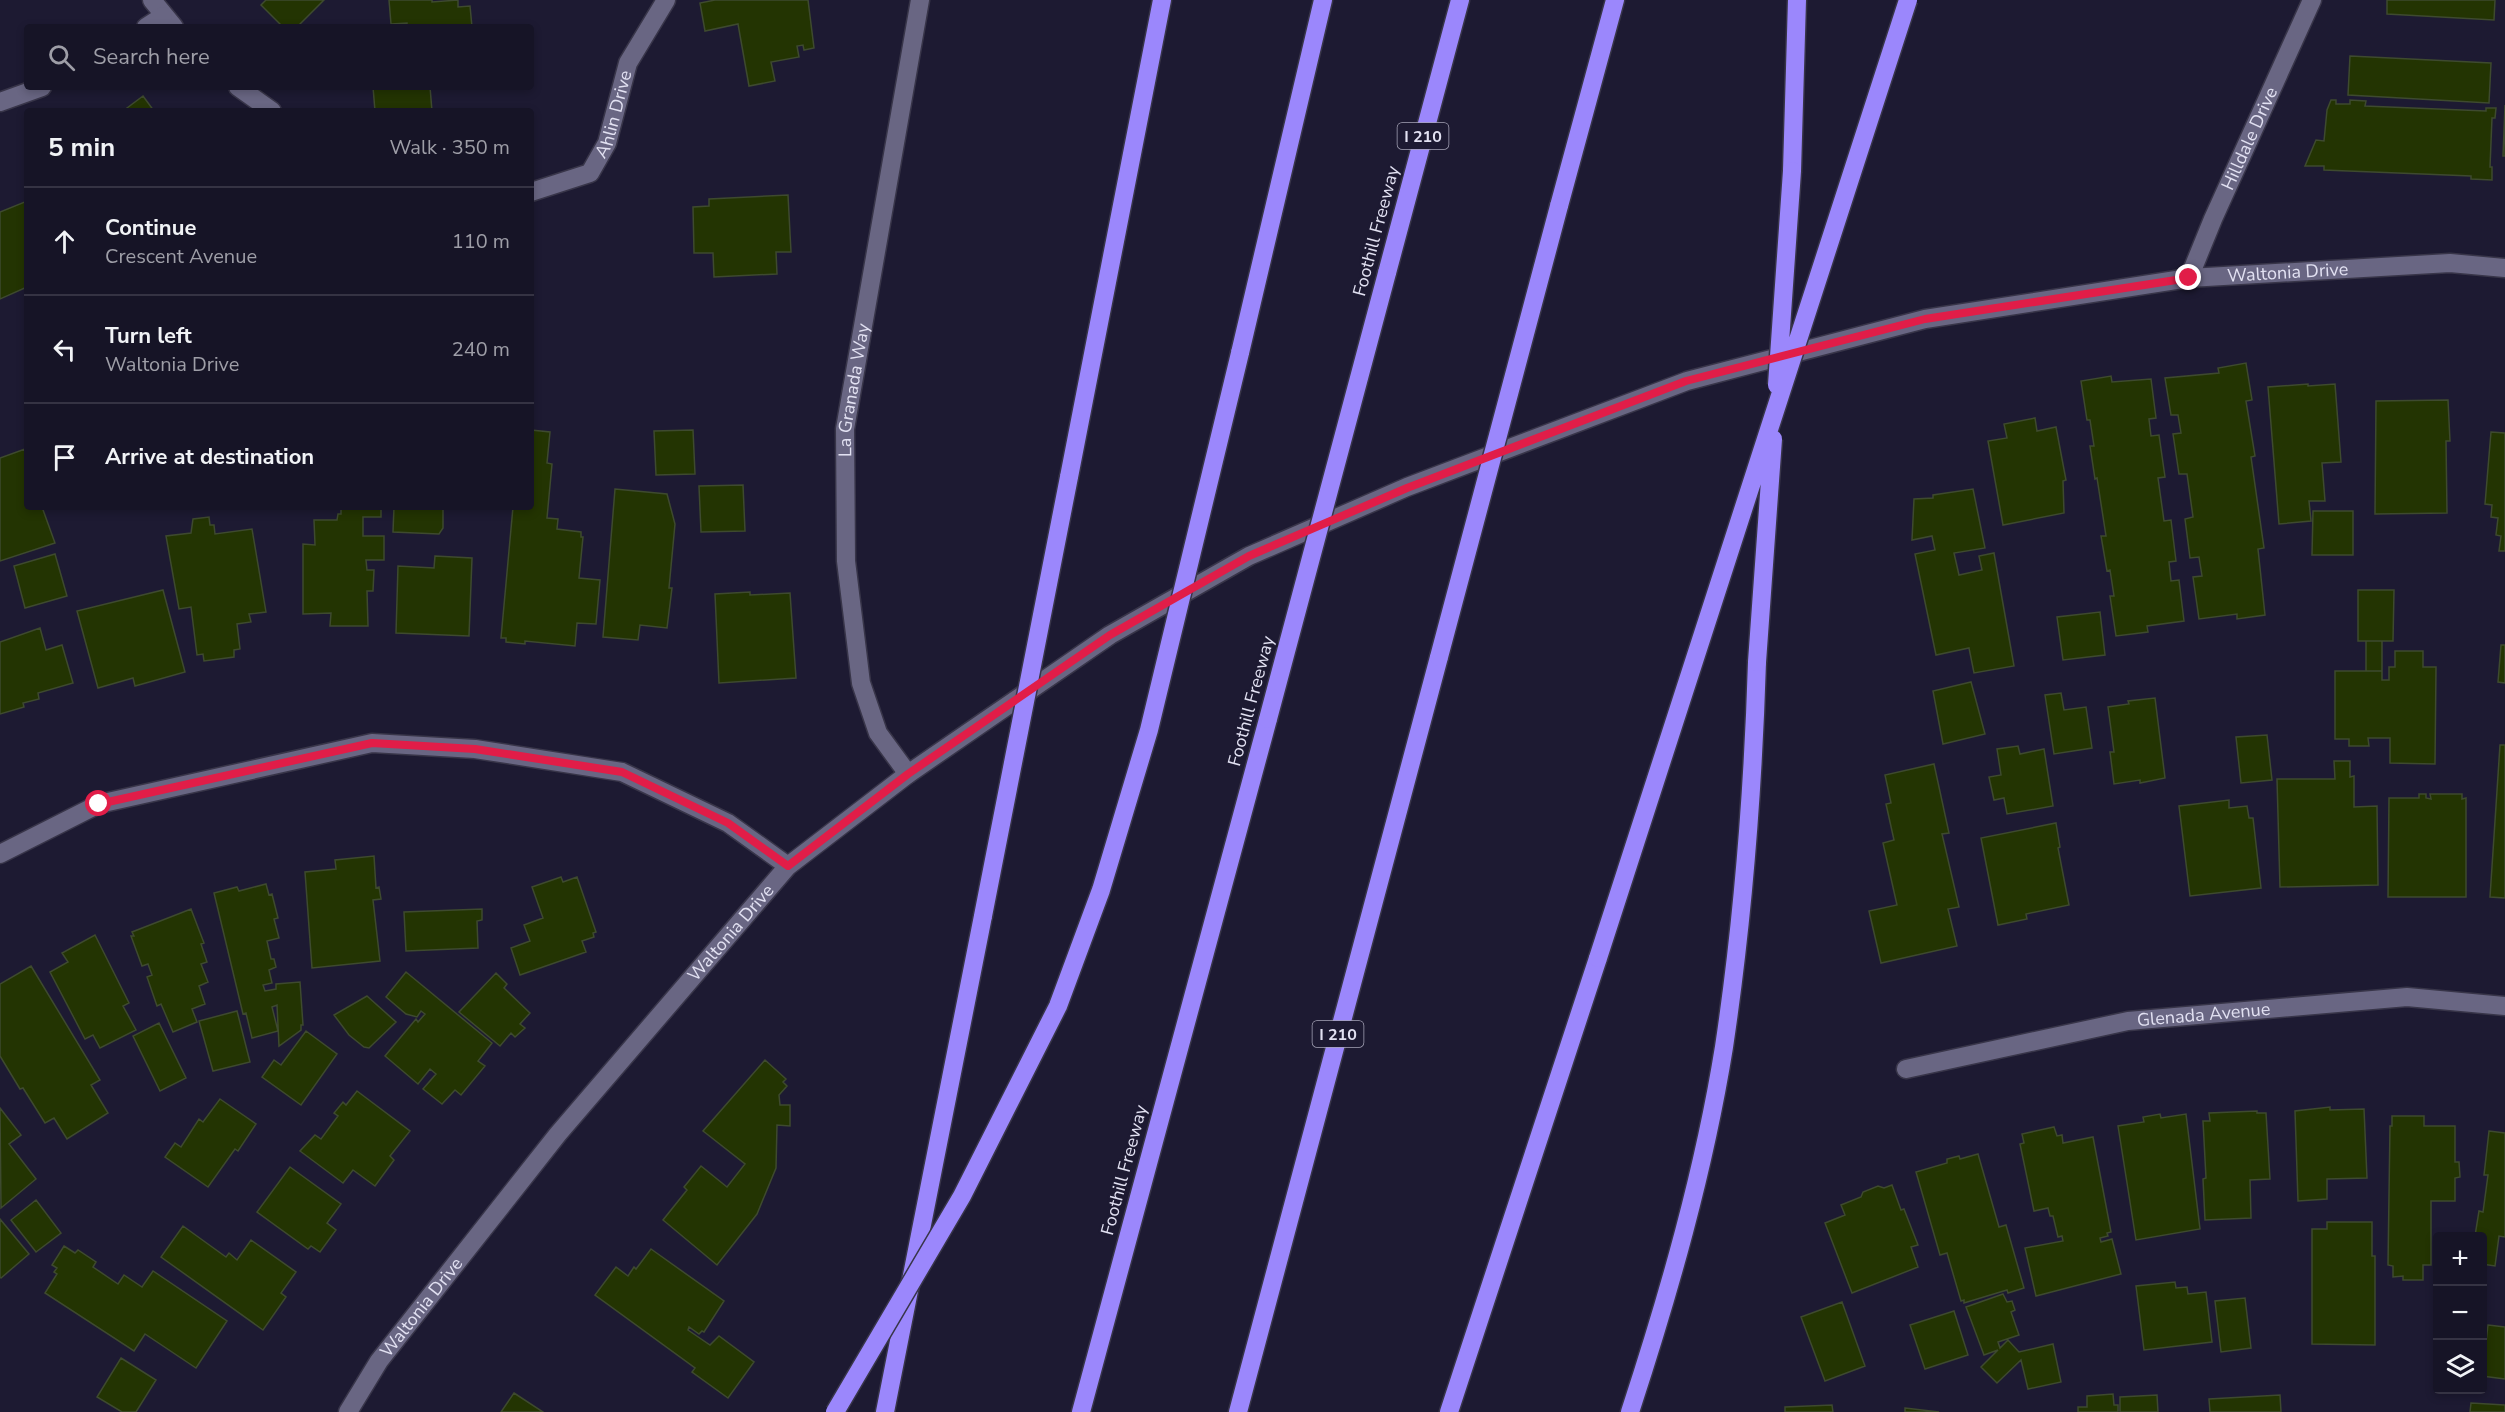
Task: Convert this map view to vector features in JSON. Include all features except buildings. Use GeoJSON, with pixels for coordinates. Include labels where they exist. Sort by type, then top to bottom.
{"type":"FeatureCollection","features":[{"type":"Feature","properties":{"kind":"highway"},"geometry":{"type":"LineString","coordinates":[[885,1412],[1162,0]]}},
{"type":"Feature","properties":{"kind":"highway"},"geometry":{"type":"LineString","coordinates":[[835,1412],[962,1196],[1058,1006],[1101,890],[1149,730],[1323,0]]}},
{"type":"Feature","properties":{"kind":"highway","name":"Foothill Freeway"},"geometry":{"type":"LineString","coordinates":[[1081,1412],[1460,0]]}},
{"type":"Feature","properties":{"kind":"highway","name":"I 210"},"geometry":{"type":"LineString","coordinates":[[1238,1412],[1615,0]]}},
{"type":"Feature","properties":{"kind":"highway"},"geometry":{"type":"LineString","coordinates":[[1630,1412],[1659,1326],[1697,1178],[1723,1048],[1742,904],[1792,171],[1797,0]]}},
{"type":"Feature","properties":{"kind":"highway"},"geometry":{"type":"LineString","coordinates":[[1449,1412],[1908,0]]}},
{"type":"Feature","properties":{"kind":"street"},"geometry":{"type":"LineString","coordinates":[[152,0],[169,22]]}},
{"type":"Feature","properties":{"kind":"street","name":"Ahlin Drive"},"geometry":{"type":"LineString","coordinates":[[534,191],[590,173],[607,143],[628,63],[666,0]]}},
{"type":"Feature","properties":{"kind":"street","name":"La Granada Way"},"geometry":{"type":"LineString","coordinates":[[908,774],[878,733],[861,683],[846,561],[845,429],[920,0]]}},
{"type":"Feature","properties":{"kind":"street","name":"Hilldale Drive"},"geometry":{"type":"LineString","coordinates":[[2189,278],[2213,219],[2313,0]]}},
{"type":"Feature","properties":{"kind":"street"},"geometry":{"type":"LineString","coordinates":[[0,102],[34,90]]}},
{"type":"Feature","properties":{"kind":"street"},"geometry":{"type":"LineString","coordinates":[[242,90],[268,108]]}},
{"type":"Feature","properties":{"kind":"street","name":"Waltonia Drive"},"geometry":{"type":"LineString","coordinates":[[348,1412],[379,1361],[558,1134],[788,866],[908,774],[1110,635],[1249,556],[1418,483],[1686,381],[1925,319],[2189,278],[2450,263],[2505,268]]}},
{"type":"Feature","properties":{"kind":"street"},"geometry":{"type":"LineString","coordinates":[[0,854],[99,804],[372,743],[475,749],[622,772],[728,823],[788,866]]}},
{"type":"Feature","properties":{"kind":"street","name":"Glenada Avenue"},"geometry":{"type":"LineString","coordinates":[[1906,1069],[2128,1021],[2407,997],[2505,1006]]}},
{"type":"Feature","properties":{"kind":"route"},"geometry":{"type":"LineString","coordinates":[[99,804],[372,743],[475,749],[622,772],[728,823],[788,866],[908,774],[1110,635],[1249,556],[1407,488],[1686,381],[1925,319],[2189,278]]}}]}
